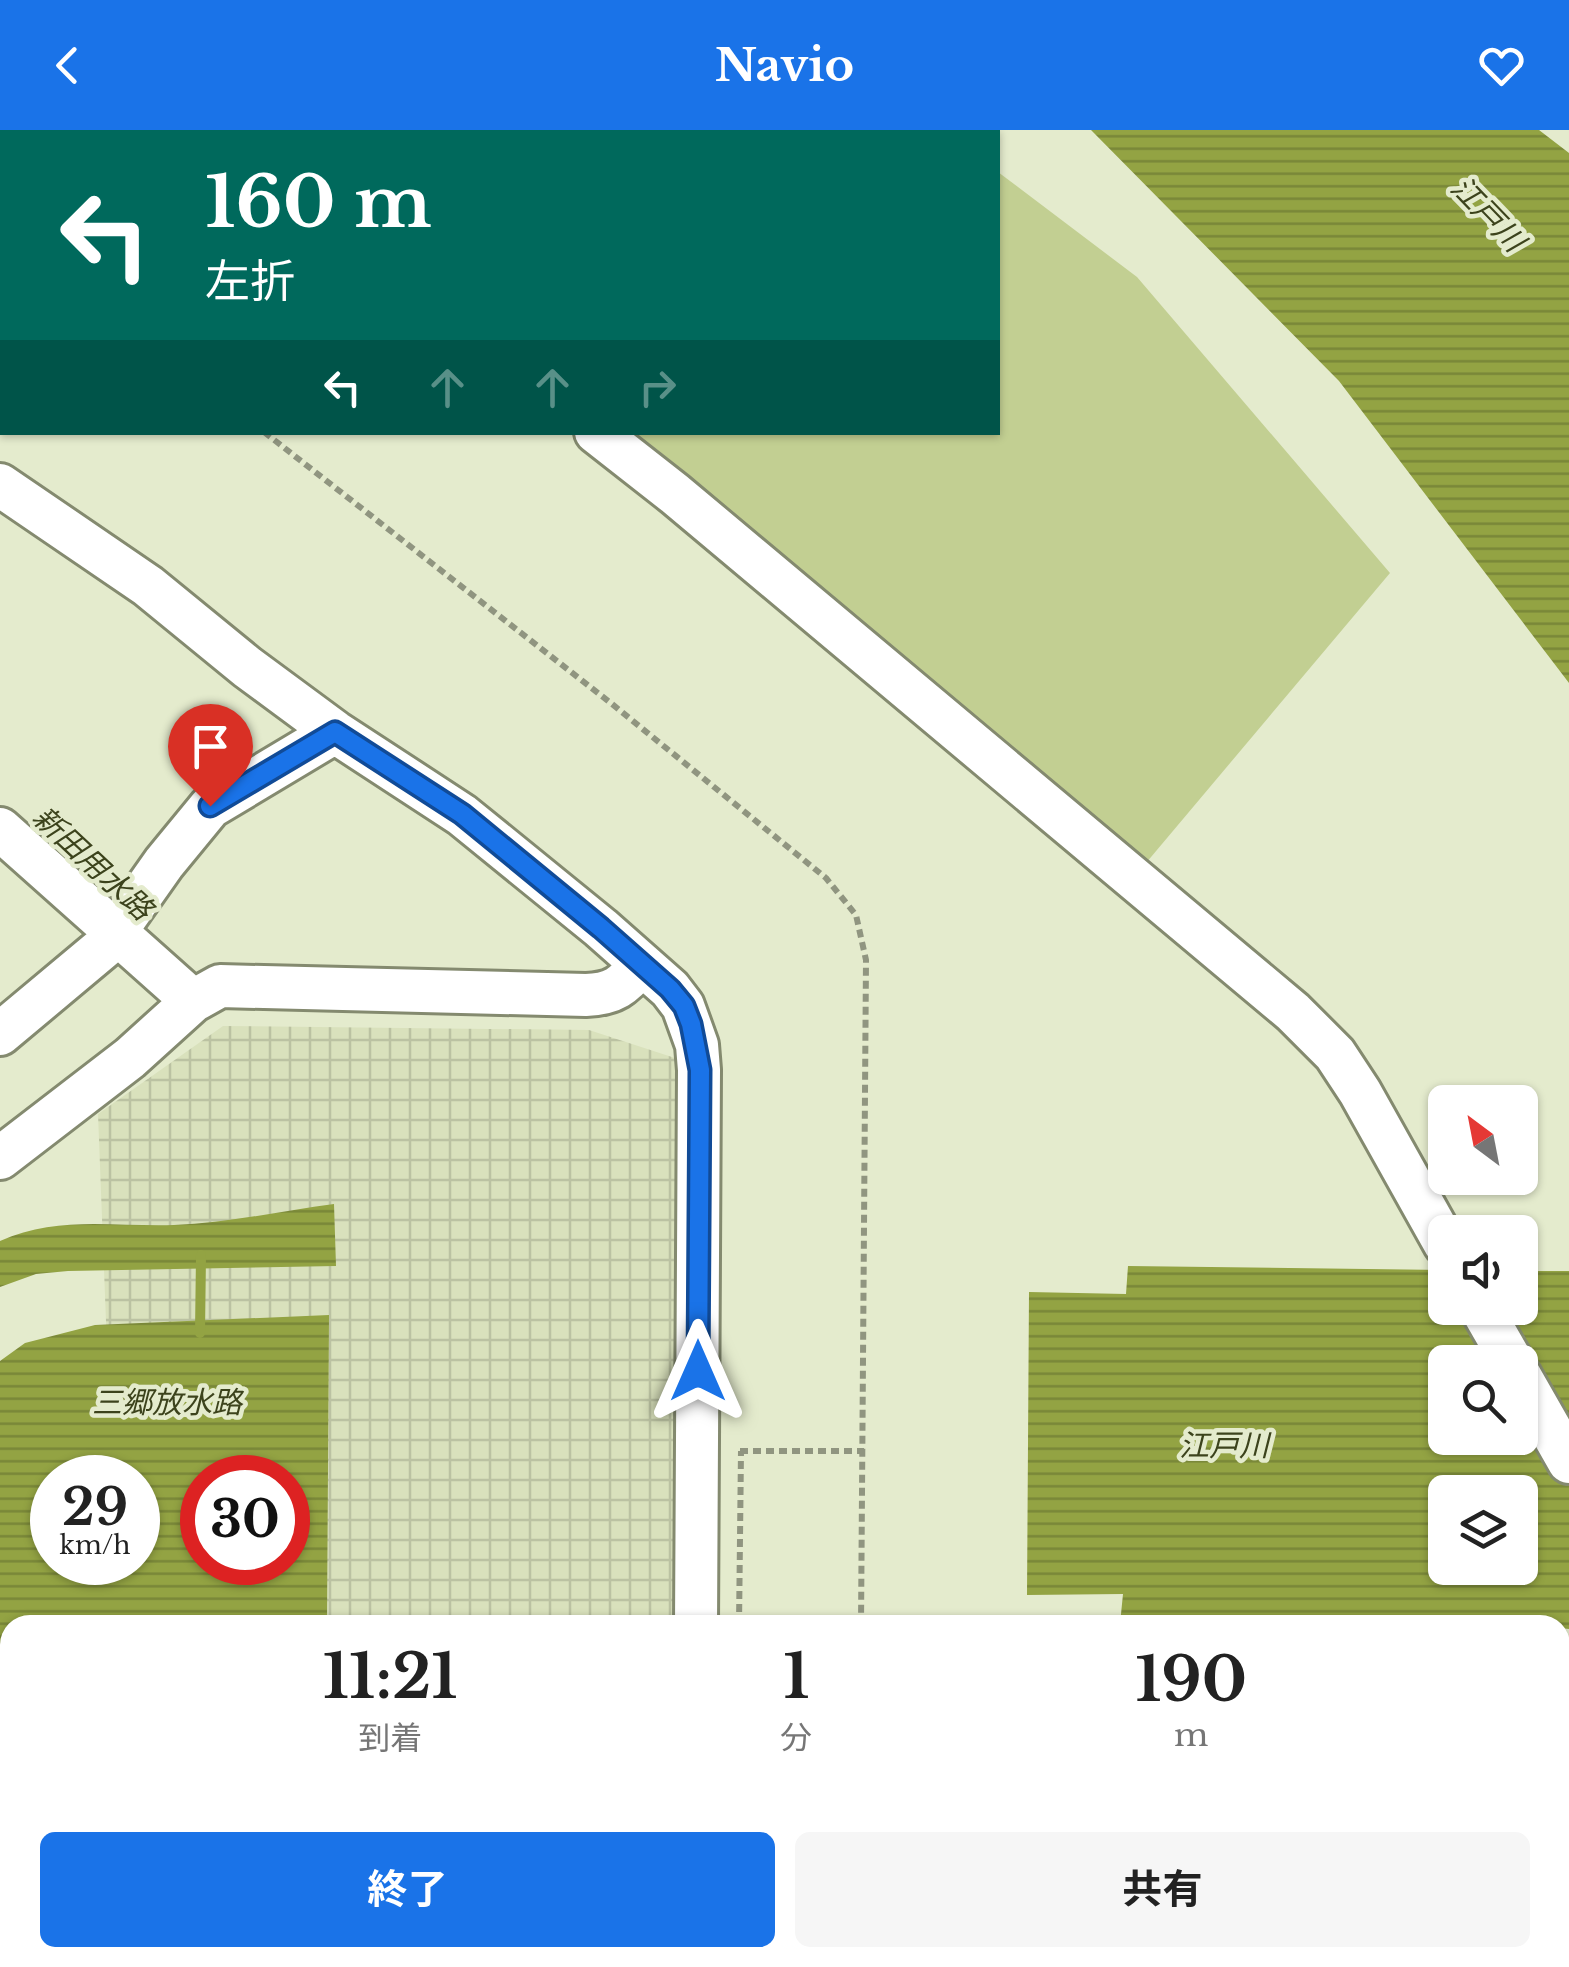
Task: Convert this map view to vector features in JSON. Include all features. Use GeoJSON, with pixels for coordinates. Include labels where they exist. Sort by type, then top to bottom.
{"type":"FeatureCollection","features":[{"type":"Feature","properties":{"kind":"street"},"geometry":{"type":"LineString","coordinates":[[600,435],[1293,1012],[1335,1054],[1428,1215]]}},
{"type":"Feature","properties":{"kind":"street"},"geometry":{"type":"LineString","coordinates":[[0,485],[148,586],[335,732],[462,814],[684,1006],[697,1045],[700,1070],[696,1615]]}},
{"type":"Feature","properties":{"kind":"street"},"geometry":{"type":"LineString","coordinates":[[0,1034],[116,935],[164,863],[210,806],[335,732]]}},
{"type":"Feature","properties":{"kind":"street"},"geometry":{"type":"LineString","coordinates":[[0,830],[193,1001]]}},
{"type":"Feature","properties":{"kind":"street"},"geometry":{"type":"LineString","coordinates":[[0,1158],[130,1058],[193,1001],[220,986],[606,994],[621,988],[641,965]]}},
{"type":"Feature","properties":{"kind":"street"},"geometry":{"type":"LineString","coordinates":[[1538,1408],[1569,1462]]}},
{"type":"Feature","properties":{"kind":"path"},"geometry":{"type":"LineString","coordinates":[[268,435],[612,704],[826,878],[856,914],[866,960],[861,1615]]}},
{"type":"Feature","properties":{"kind":"path"},"geometry":{"type":"LineString","coordinates":[[739,1615],[737,1450],[864,1451]]}},
{"type":"Feature","properties":{"kind":"shaded area"},"geometry":{"type":"Polygon","coordinates":[[[1000,174],[1137,277],[1390,573],[1146,863],[631,435],[1000,435],[1000,174]]]}},
{"type":"Feature","properties":{"kind":"shaded area"},"geometry":{"type":"Polygon","coordinates":[[[223,1026],[589,1030],[675,1058],[682,1215],[675,1615],[121,1615],[131,1585],[160,1585],[160,1455],[111,1455],[98,1114],[223,1026]]]}},
{"type":"Feature","properties":{"kind":"water","name":"江戸川"},"geometry":{"type":"Polygon","coordinates":[[[1091,130],[1539,130],[1569,153],[1569,683],[1339,381],[1091,130]]]}},
{"type":"Feature","properties":{"kind":"water"},"geometry":{"type":"Polygon","coordinates":[[[334,1204],[336,1266],[68,1271],[36,1274],[0,1287],[0,1241],[21,1233],[64,1225],[194,1224],[334,1204]]]}},
{"type":"Feature","properties":{"kind":"water","name":"江戸川"},"geometry":{"type":"Polygon","coordinates":[[[1128,1266],[1428,1270],[1428,1325],[1538,1325],[1538,1271],[1569,1271],[1569,1615],[1121,1615],[1123,1594],[1027,1595],[1029,1292],[1126,1294],[1128,1266]]]}},
{"type":"Feature","properties":{"kind":"water","name":"三郷放水路"},"geometry":{"type":"Polygon","coordinates":[[[329,1315],[327,1615],[0,1615],[0,1361],[25,1343],[95,1325],[329,1315]]]}},
{"type":"Feature","properties":{"kind":"waterway"},"geometry":{"type":"LineString","coordinates":[[200,1333],[201,1255]]}},
{"type":"Feature","properties":{"kind":"route"},"geometry":{"type":"LineString","coordinates":[[210,806],[335,732],[462,814],[670,989],[684,1006],[691,1024],[700,1070],[698,1371]]}},
{"type":"Feature","properties":{"kind":"water label","name":"新田用水路"},"geometry":{"type":"Point","coordinates":[93,863]}}]}
